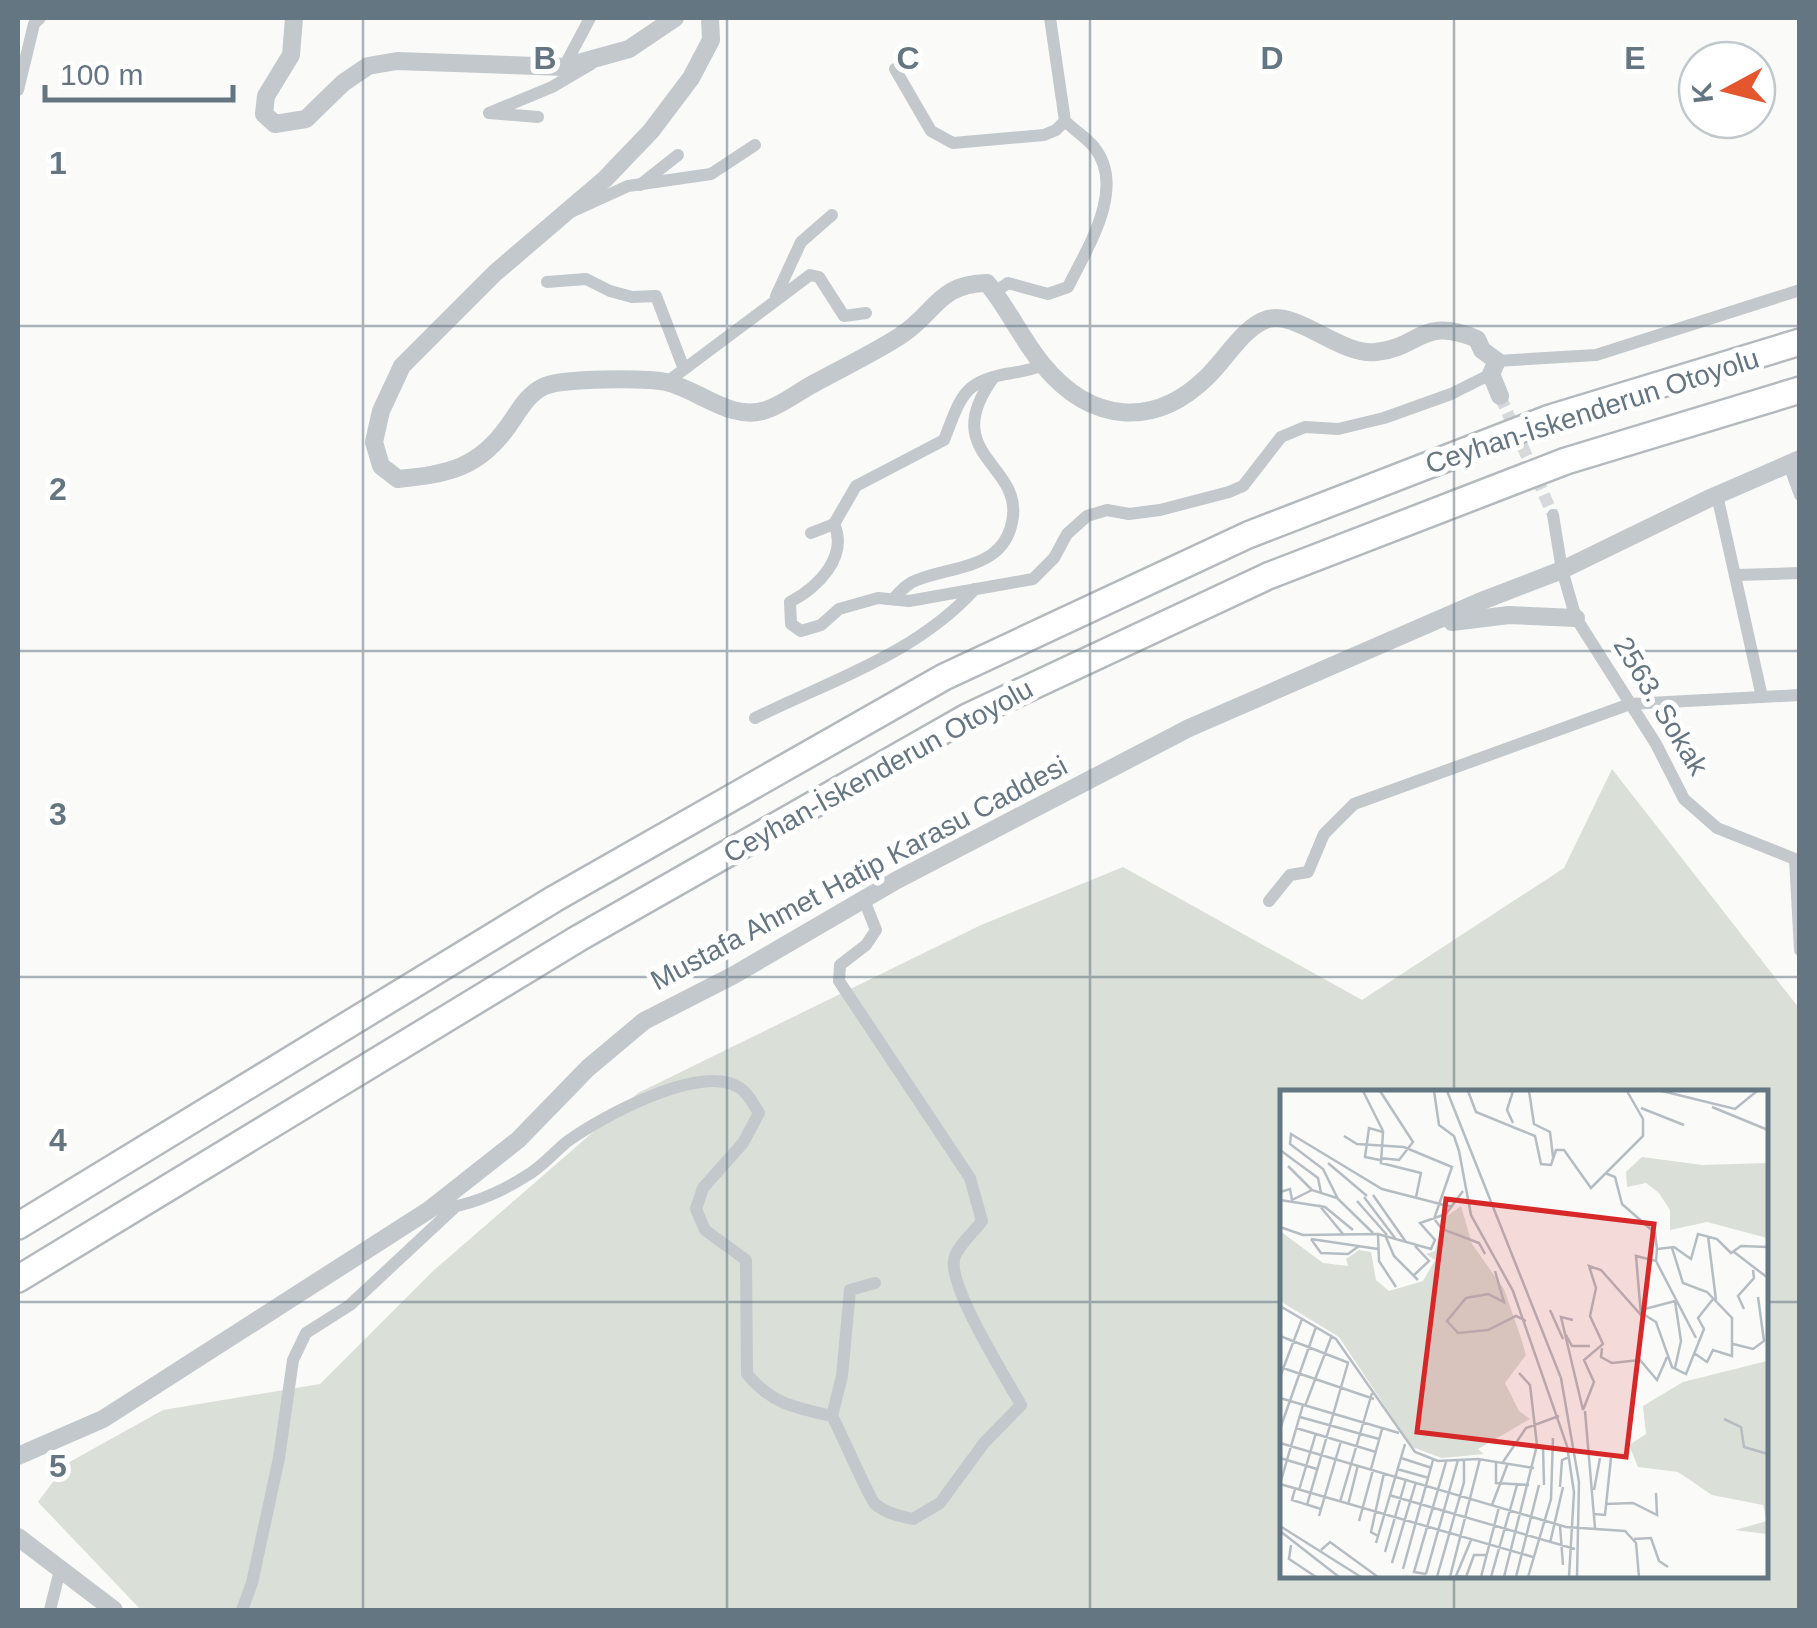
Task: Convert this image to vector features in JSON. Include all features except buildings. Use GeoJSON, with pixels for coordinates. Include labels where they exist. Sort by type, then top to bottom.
{"type":"FeatureCollection","features":[{"type":"Feature","properties":{"kind":"highway","name":"Ceyhan-İskenderun Otoyolu"},"geometry":{"type":"LineString","coordinates":[[18,1226],[554,899],[944,677],[1266,528],[1550,418],[1800,342]]}},
{"type":"Feature","properties":{"kind":"highway","name":"Ceyhan-İskenderun Otoyolu"},"geometry":{"type":"LineString","coordinates":[[18,1279],[579,938],[966,717],[1285,569],[1566,461],[1800,390]]}},
{"type":"Feature","properties":{"kind":"street"},"geometry":{"type":"LineString","coordinates":[[18,90],[34,24],[40,18]]}},
{"type":"Feature","properties":{"kind":"street"},"geometry":{"type":"LineString","coordinates":[[294,18],[291,55],[266,96],[264,114],[274,124],[306,119],[368,66],[396,61],[564,67],[629,49],[672,18]]}},
{"type":"Feature","properties":{"kind":"street"},"geometry":{"type":"LineString","coordinates":[[564,67],[590,18]]}},
{"type":"Feature","properties":{"kind":"street"},"geometry":{"type":"LineString","coordinates":[[710,18],[711,40],[691,78],[651,131],[605,179],[495,273],[402,366],[381,411],[374,442],[380,466],[398,479],[432,476],[476,462],[501,436],[526,400],[546,386],[601,380],[667,382],[738,413],[766,410],[903,334],[942,296],[965,284],[987,283],[1042,365],[1067,389],[1112,412],[1150,412],[1175,404],[1207,377],[1240,340],[1270,318],[1284,319],[1350,348],[1374,353],[1442,329],[1477,339],[1494,368],[1500,396]]}},
{"type":"Feature","properties":{"kind":"street"},"geometry":{"type":"LineString","coordinates":[[995,292],[1008,283],[1048,294],[1068,286],[1107,196],[1104,168],[1095,148],[1065,122],[1050,18]]}},
{"type":"Feature","properties":{"kind":"street"},"geometry":{"type":"LineString","coordinates":[[538,117],[489,113],[552,87],[602,56]]}},
{"type":"Feature","properties":{"kind":"street"},"geometry":{"type":"LineString","coordinates":[[894,69],[931,131],[952,144],[1044,135],[1065,122]]}},
{"type":"Feature","properties":{"kind":"street"},"geometry":{"type":"LineString","coordinates":[[566,213],[628,186],[711,174],[755,145]]}},
{"type":"Feature","properties":{"kind":"street"},"geometry":{"type":"LineString","coordinates":[[640,185],[678,155]]}},
{"type":"Feature","properties":{"kind":"street"},"geometry":{"type":"LineString","coordinates":[[667,382],[768,308],[801,242],[832,215]]}},
{"type":"Feature","properties":{"kind":"street"},"geometry":{"type":"LineString","coordinates":[[775,298],[810,275],[819,278],[844,316],[866,313]]}},
{"type":"Feature","properties":{"kind":"street"},"geometry":{"type":"LineString","coordinates":[[546,282],[586,278],[632,297],[656,296],[684,369]]}},
{"type":"Feature","properties":{"kind":"street"},"geometry":{"type":"LineString","coordinates":[[834,524],[839,535],[830,568],[822,580],[790,602],[792,624],[801,630],[822,625],[839,610],[878,598],[908,601],[1033,579],[1054,558],[1067,534],[1087,516],[1108,510],[1129,514],[1160,510],[1230,492],[1243,486],[1281,437],[1305,427],[1338,429],[1384,418],[1451,394],[1494,368],[1596,355],[1800,290]]}},
{"type":"Feature","properties":{"kind":"street"},"geometry":{"type":"LineString","coordinates":[[811,533],[834,524],[856,486],[944,440],[961,396],[976,380],[1028,372],[1042,365]]}},
{"type":"Feature","properties":{"kind":"street"},"geometry":{"type":"LineString","coordinates":[[893,598],[912,581],[952,573],[988,557],[1003,545],[1013,518],[1011,492],[985,459],[974,419],[981,395],[994,377]]}},
{"type":"Feature","properties":{"kind":"street"},"geometry":{"type":"LineString","coordinates":[[1794,460],[1800,496]]}},
{"type":"Feature","properties":{"kind":"street","name":"Mustafa Ahmet Hatip Karasu Caddesi"},"geometry":{"type":"LineString","coordinates":[[18,1456],[102,1419],[430,1210],[518,1140],[588,1068],[644,1020],[1189,728],[1562,570],[1794,460]]}},
{"type":"Feature","properties":{"kind":"street"},"geometry":{"type":"LineString","coordinates":[[1717,494],[1762,697]]}},
{"type":"Feature","properties":{"kind":"street","name":"2563. Sokak"},"geometry":{"type":"LineString","coordinates":[[1553,515],[1562,570],[1576,618],[1656,744],[1684,799],[1718,828],[1797,860]]}},
{"type":"Feature","properties":{"kind":"street"},"geometry":{"type":"LineString","coordinates":[[1737,575],[1800,573]]}},
{"type":"Feature","properties":{"kind":"street"},"geometry":{"type":"LineString","coordinates":[[755,718],[909,644],[955,612],[975,590]]}},
{"type":"Feature","properties":{"kind":"street"},"geometry":{"type":"LineString","coordinates":[[1420,628],[1509,614],[1576,618]]}},
{"type":"Feature","properties":{"kind":"street"},"geometry":{"type":"LineString","coordinates":[[1269,902],[1290,875],[1308,872],[1324,834],[1354,804],[1630,704],[1800,695]]}},
{"type":"Feature","properties":{"kind":"street"},"geometry":{"type":"LineString","coordinates":[[1797,860],[1800,950]]}},
{"type":"Feature","properties":{"kind":"street"},"geometry":{"type":"LineString","coordinates":[[864,900],[876,930],[866,945],[840,965],[839,980],[970,1178],[982,1221],[954,1257],[955,1276],[987,1346],[1021,1405],[984,1444],[940,1503],[913,1519],[891,1514],[872,1502],[832,1416],[842,1376],[850,1290],[875,1283]]}},
{"type":"Feature","properties":{"kind":"street"},"geometry":{"type":"LineString","coordinates":[[430,1210],[454,1208],[528,1176],[570,1140],[631,1103],[693,1082],[737,1085],[748,1094],[758,1113],[742,1142],[704,1188],[696,1209],[705,1230],[746,1260],[747,1374],[765,1395],[799,1409],[832,1416]]}},
{"type":"Feature","properties":{"kind":"street"},"geometry":{"type":"LineString","coordinates":[[242,1610],[252,1583],[279,1458],[292,1360],[306,1333],[350,1305],[454,1208]]}},
{"type":"Feature","properties":{"kind":"street"},"geometry":{"type":"LineString","coordinates":[[18,1537],[114,1610]]}},
{"type":"Feature","properties":{"kind":"street"},"geometry":{"type":"LineString","coordinates":[[50,1610],[60,1570]]}},
{"type":"Feature","properties":{"kind":"shaded area"},"geometry":{"type":"Polygon","coordinates":[[[1612,769],[1799,1008],[1799,1610],[141,1610],[38,1502],[66,1464],[163,1410],[320,1384],[433,1271],[638,1093],[981,925],[1123,867],[1362,1000],[1564,868],[1612,769]]]}},
{"type":"Feature","properties":{"kind":"tunnel"},"geometry":{"type":"LineString","coordinates":[[1500,396],[1553,515]]}}]}
